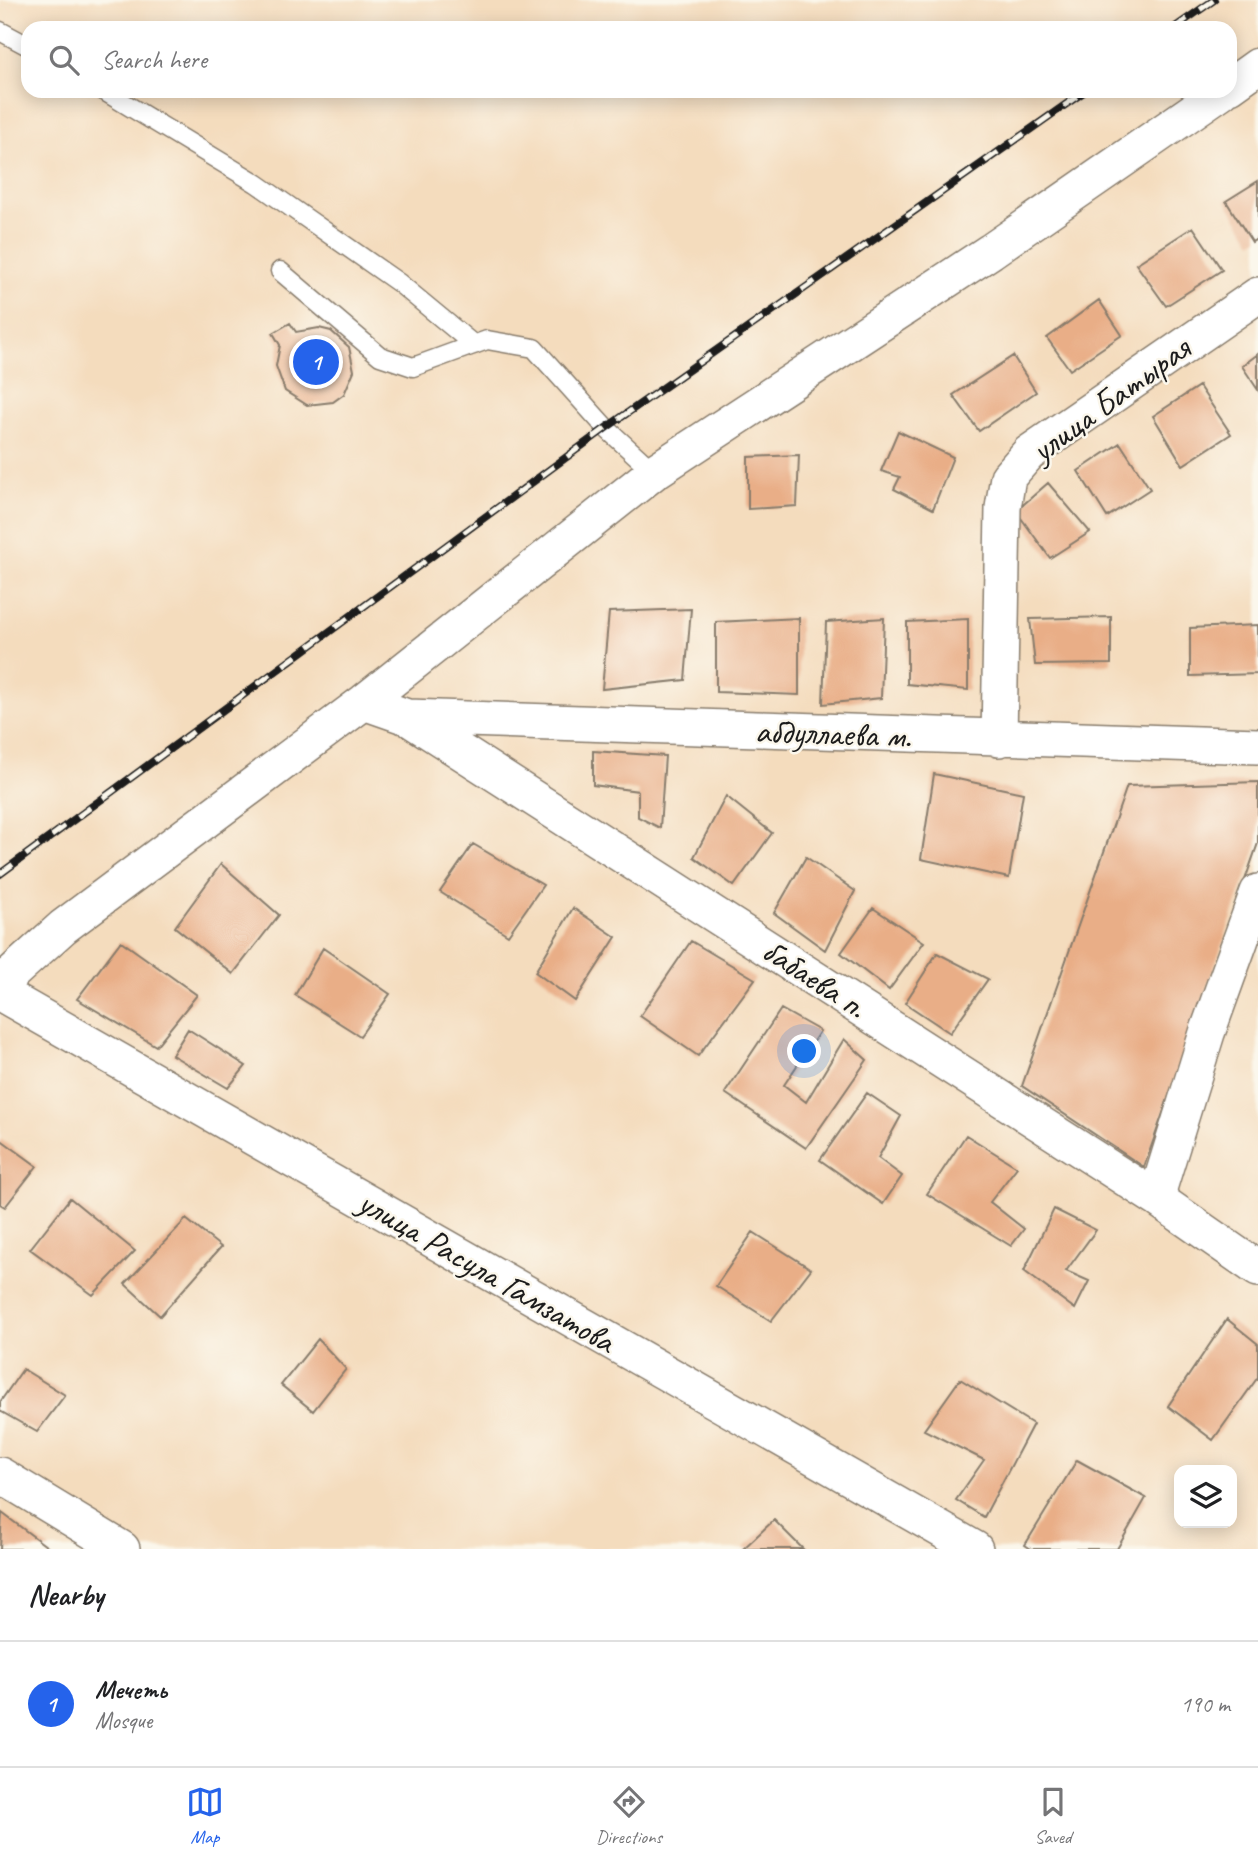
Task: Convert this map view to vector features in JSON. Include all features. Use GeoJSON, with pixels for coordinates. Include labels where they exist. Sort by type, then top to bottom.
{"type":"FeatureCollection","features":[{"type":"Feature","properties":{"kind":"street"},"geometry":{"type":"LineString","coordinates":[[1237,81],[1258,66]]}},
{"type":"Feature","properties":{"kind":"street"},"geometry":{"type":"LineString","coordinates":[[0,984],[63,927],[363,702],[654,472],[991,251],[1212,98]]}},
{"type":"Feature","properties":{"kind":"street","name":"улица Батырая"},"geometry":{"type":"LineString","coordinates":[[999,739],[1003,508],[1008,477],[1029,453],[1258,295]]}},
{"type":"Feature","properties":{"kind":"street","name":"бабаева п."},"geometry":{"type":"LineString","coordinates":[[363,702],[407,717],[1156,1198],[1258,1269]]}},
{"type":"Feature","properties":{"kind":"street","name":"абдуллаева м."},"geometry":{"type":"LineString","coordinates":[[407,717],[1258,746]]}},
{"type":"Feature","properties":{"kind":"street"},"geometry":{"type":"LineString","coordinates":[[1156,1198],[1207,1033],[1258,892]]}},
{"type":"Feature","properties":{"kind":"street","name":"улица Расула Гамзатова"},"geometry":{"type":"LineString","coordinates":[[0,993],[975,1549]]}},
{"type":"Feature","properties":{"kind":"street"},"geometry":{"type":"LineString","coordinates":[[0,1475],[122,1549]]}},
{"type":"Feature","properties":{"kind":"lane"},"geometry":{"type":"LineString","coordinates":[[0,31],[21,42]]}},
{"type":"Feature","properties":{"kind":"lane"},"geometry":{"type":"LineString","coordinates":[[116,98],[257,183],[399,283],[474,345]]}},
{"type":"Feature","properties":{"kind":"lane"},"geometry":{"type":"LineString","coordinates":[[280,271],[380,356],[413,367],[487,340],[534,348],[606,428],[654,472]]}},
{"type":"Feature","properties":{"kind":"building"},"geometry":{"type":"Polygon","coordinates":[[[1258,181],[1258,238],[1252,242],[1226,201],[1258,181]]]}},
{"type":"Feature","properties":{"kind":"building"},"geometry":{"type":"Polygon","coordinates":[[[1193,227],[1222,270],[1166,306],[1136,264],[1193,227]]]}},
{"type":"Feature","properties":{"kind":"building"},"geometry":{"type":"Polygon","coordinates":[[[1099,300],[1122,335],[1070,370],[1047,338],[1099,300]]]}},
{"type":"Feature","properties":{"kind":"building"},"geometry":{"type":"Polygon","coordinates":[[[290,323],[296,332],[319,328],[331,331],[349,347],[354,371],[344,394],[333,402],[307,405],[285,391],[276,366],[280,345],[273,333],[290,323]]]}},
{"type":"Feature","properties":{"kind":"building"},"geometry":{"type":"Polygon","coordinates":[[[1258,354],[1258,390],[1242,366],[1258,354]]]}},
{"type":"Feature","properties":{"kind":"building"},"geometry":{"type":"Polygon","coordinates":[[[1013,356],[1036,392],[979,431],[953,395],[1013,356]]]}},
{"type":"Feature","properties":{"kind":"building"},"geometry":{"type":"Polygon","coordinates":[[[1199,386],[1231,434],[1183,465],[1153,416],[1199,386]]]}},
{"type":"Feature","properties":{"kind":"building"},"geometry":{"type":"Polygon","coordinates":[[[898,431],[953,457],[933,509],[894,489],[900,477],[881,471],[898,431]]]}},
{"type":"Feature","properties":{"kind":"building"},"geometry":{"type":"Polygon","coordinates":[[[1120,443],[1150,489],[1107,517],[1078,471],[1120,443]]]}},
{"type":"Feature","properties":{"kind":"building"},"geometry":{"type":"Polygon","coordinates":[[[799,455],[797,506],[748,509],[748,457],[799,455]]]}},
{"type":"Feature","properties":{"kind":"building"},"geometry":{"type":"Polygon","coordinates":[[[1048,483],[1090,532],[1050,558],[1016,511],[1048,483]]]}},
{"type":"Feature","properties":{"kind":"building"},"geometry":{"type":"Polygon","coordinates":[[[691,609],[685,680],[602,689],[609,612],[691,609]]]}},
{"type":"Feature","properties":{"kind":"building"},"geometry":{"type":"Polygon","coordinates":[[[1111,617],[1111,664],[1035,665],[1030,619],[1111,617]]]}},
{"type":"Feature","properties":{"kind":"building"},"geometry":{"type":"Polygon","coordinates":[[[799,618],[799,695],[716,692],[716,622],[799,618]]]}},
{"type":"Feature","properties":{"kind":"building"},"geometry":{"type":"Polygon","coordinates":[[[884,618],[881,698],[823,704],[826,622],[884,618]]]}},
{"type":"Feature","properties":{"kind":"building"},"geometry":{"type":"Polygon","coordinates":[[[968,619],[968,690],[907,684],[907,622],[968,619]]]}},
{"type":"Feature","properties":{"kind":"building"},"geometry":{"type":"Polygon","coordinates":[[[1258,625],[1258,674],[1190,676],[1190,628],[1258,625]]]}},
{"type":"Feature","properties":{"kind":"building"},"geometry":{"type":"Polygon","coordinates":[[[593,751],[665,756],[660,828],[638,817],[638,791],[593,785],[593,751]]]}},
{"type":"Feature","properties":{"kind":"building"},"geometry":{"type":"Polygon","coordinates":[[[934,774],[1023,793],[1009,878],[921,859],[934,774]]]}},
{"type":"Feature","properties":{"kind":"building"},"geometry":{"type":"Polygon","coordinates":[[[1258,782],[1258,843],[1144,1167],[1022,1086],[1127,786],[1258,782]]]}},
{"type":"Feature","properties":{"kind":"building"},"geometry":{"type":"Polygon","coordinates":[[[726,796],[772,833],[734,886],[694,857],[726,796]]]}},
{"type":"Feature","properties":{"kind":"building"},"geometry":{"type":"Polygon","coordinates":[[[473,844],[543,885],[508,935],[440,892],[473,844]]]}},
{"type":"Feature","properties":{"kind":"building"},"geometry":{"type":"Polygon","coordinates":[[[806,857],[855,891],[825,950],[774,913],[806,857]]]}},
{"type":"Feature","properties":{"kind":"building"},"geometry":{"type":"Polygon","coordinates":[[[221,864],[279,915],[233,974],[175,927],[221,864]]]}},
{"type":"Feature","properties":{"kind":"building"},"geometry":{"type":"Polygon","coordinates":[[[573,908],[616,937],[575,1001],[535,972],[573,908]]]}},
{"type":"Feature","properties":{"kind":"building"},"geometry":{"type":"Polygon","coordinates":[[[873,908],[924,942],[889,990],[841,953],[873,908]]]}},
{"type":"Feature","properties":{"kind":"building"},"geometry":{"type":"Polygon","coordinates":[[[121,941],[197,995],[156,1046],[77,999],[121,941]]]}},
{"type":"Feature","properties":{"kind":"building"},"geometry":{"type":"Polygon","coordinates":[[[691,941],[755,979],[698,1056],[640,1016],[691,941]]]}},
{"type":"Feature","properties":{"kind":"building"},"geometry":{"type":"Polygon","coordinates":[[[323,948],[390,994],[360,1036],[295,995],[323,948]]]}},
{"type":"Feature","properties":{"kind":"building"},"geometry":{"type":"Polygon","coordinates":[[[937,953],[988,979],[950,1033],[905,1003],[937,953]]]}},
{"type":"Feature","properties":{"kind":"building"},"geometry":{"type":"Polygon","coordinates":[[[781,1009],[820,1031],[784,1085],[806,1102],[844,1039],[867,1060],[806,1148],[725,1093],[781,1009]]]}},
{"type":"Feature","properties":{"kind":"building"},"geometry":{"type":"Polygon","coordinates":[[[188,1029],[246,1066],[228,1088],[172,1055],[188,1029]]]}},
{"type":"Feature","properties":{"kind":"building"},"geometry":{"type":"Polygon","coordinates":[[[867,1093],[901,1116],[878,1158],[902,1176],[883,1204],[820,1160],[867,1093]]]}},
{"type":"Feature","properties":{"kind":"building"},"geometry":{"type":"Polygon","coordinates":[[[966,1135],[1017,1167],[990,1202],[1024,1229],[1011,1246],[927,1194],[966,1135]]]}},
{"type":"Feature","properties":{"kind":"building"},"geometry":{"type":"Polygon","coordinates":[[[0,1139],[37,1166],[5,1207],[0,1204],[0,1139]]]}},
{"type":"Feature","properties":{"kind":"building"},"geometry":{"type":"Polygon","coordinates":[[[70,1198],[135,1251],[93,1295],[30,1249],[70,1198]]]}},
{"type":"Feature","properties":{"kind":"building"},"geometry":{"type":"Polygon","coordinates":[[[1054,1209],[1096,1230],[1066,1271],[1089,1281],[1075,1309],[1024,1271],[1054,1209]]]}},
{"type":"Feature","properties":{"kind":"building"},"geometry":{"type":"Polygon","coordinates":[[[186,1219],[221,1247],[160,1316],[125,1284],[186,1219]]]}},
{"type":"Feature","properties":{"kind":"building"},"geometry":{"type":"Polygon","coordinates":[[[753,1232],[811,1269],[771,1321],[716,1286],[753,1232]]]}},
{"type":"Feature","properties":{"kind":"building"},"geometry":{"type":"Polygon","coordinates":[[[1227,1319],[1258,1344],[1258,1377],[1213,1440],[1168,1406],[1227,1319]]]}},
{"type":"Feature","properties":{"kind":"building"},"geometry":{"type":"Polygon","coordinates":[[[318,1339],[346,1369],[313,1411],[281,1385],[318,1339]]]}},
{"type":"Feature","properties":{"kind":"building"},"geometry":{"type":"Polygon","coordinates":[[[23,1369],[65,1395],[37,1432],[0,1411],[0,1402],[23,1369]]]}},
{"type":"Feature","properties":{"kind":"building"},"geometry":{"type":"Polygon","coordinates":[[[960,1379],[1033,1424],[984,1517],[956,1500],[984,1460],[924,1430],[960,1379]]]}},
{"type":"Feature","properties":{"kind":"building"},"geometry":{"type":"Polygon","coordinates":[[[1077,1460],[1146,1498],[1117,1549],[1031,1549],[1025,1545],[1077,1460]]]}},
{"type":"Feature","properties":{"kind":"building"},"geometry":{"type":"Polygon","coordinates":[[[2,1513],[50,1549],[0,1549],[2,1513]]]}},
{"type":"Feature","properties":{"kind":"building"},"geometry":{"type":"Polygon","coordinates":[[[774,1520],[803,1549],[743,1549],[774,1520]]]}},
{"type":"Feature","properties":{"kind":"railway"},"geometry":{"type":"LineString","coordinates":[[1184,21],[1214,0]]}},
{"type":"Feature","properties":{"kind":"railway"},"geometry":{"type":"LineString","coordinates":[[0,874],[606,428],[1075,98]]}},
{"type":"Feature","properties":{"kind":"place","name":"Мечеть"},"geometry":{"type":"Point","coordinates":[316,362]}}]}
